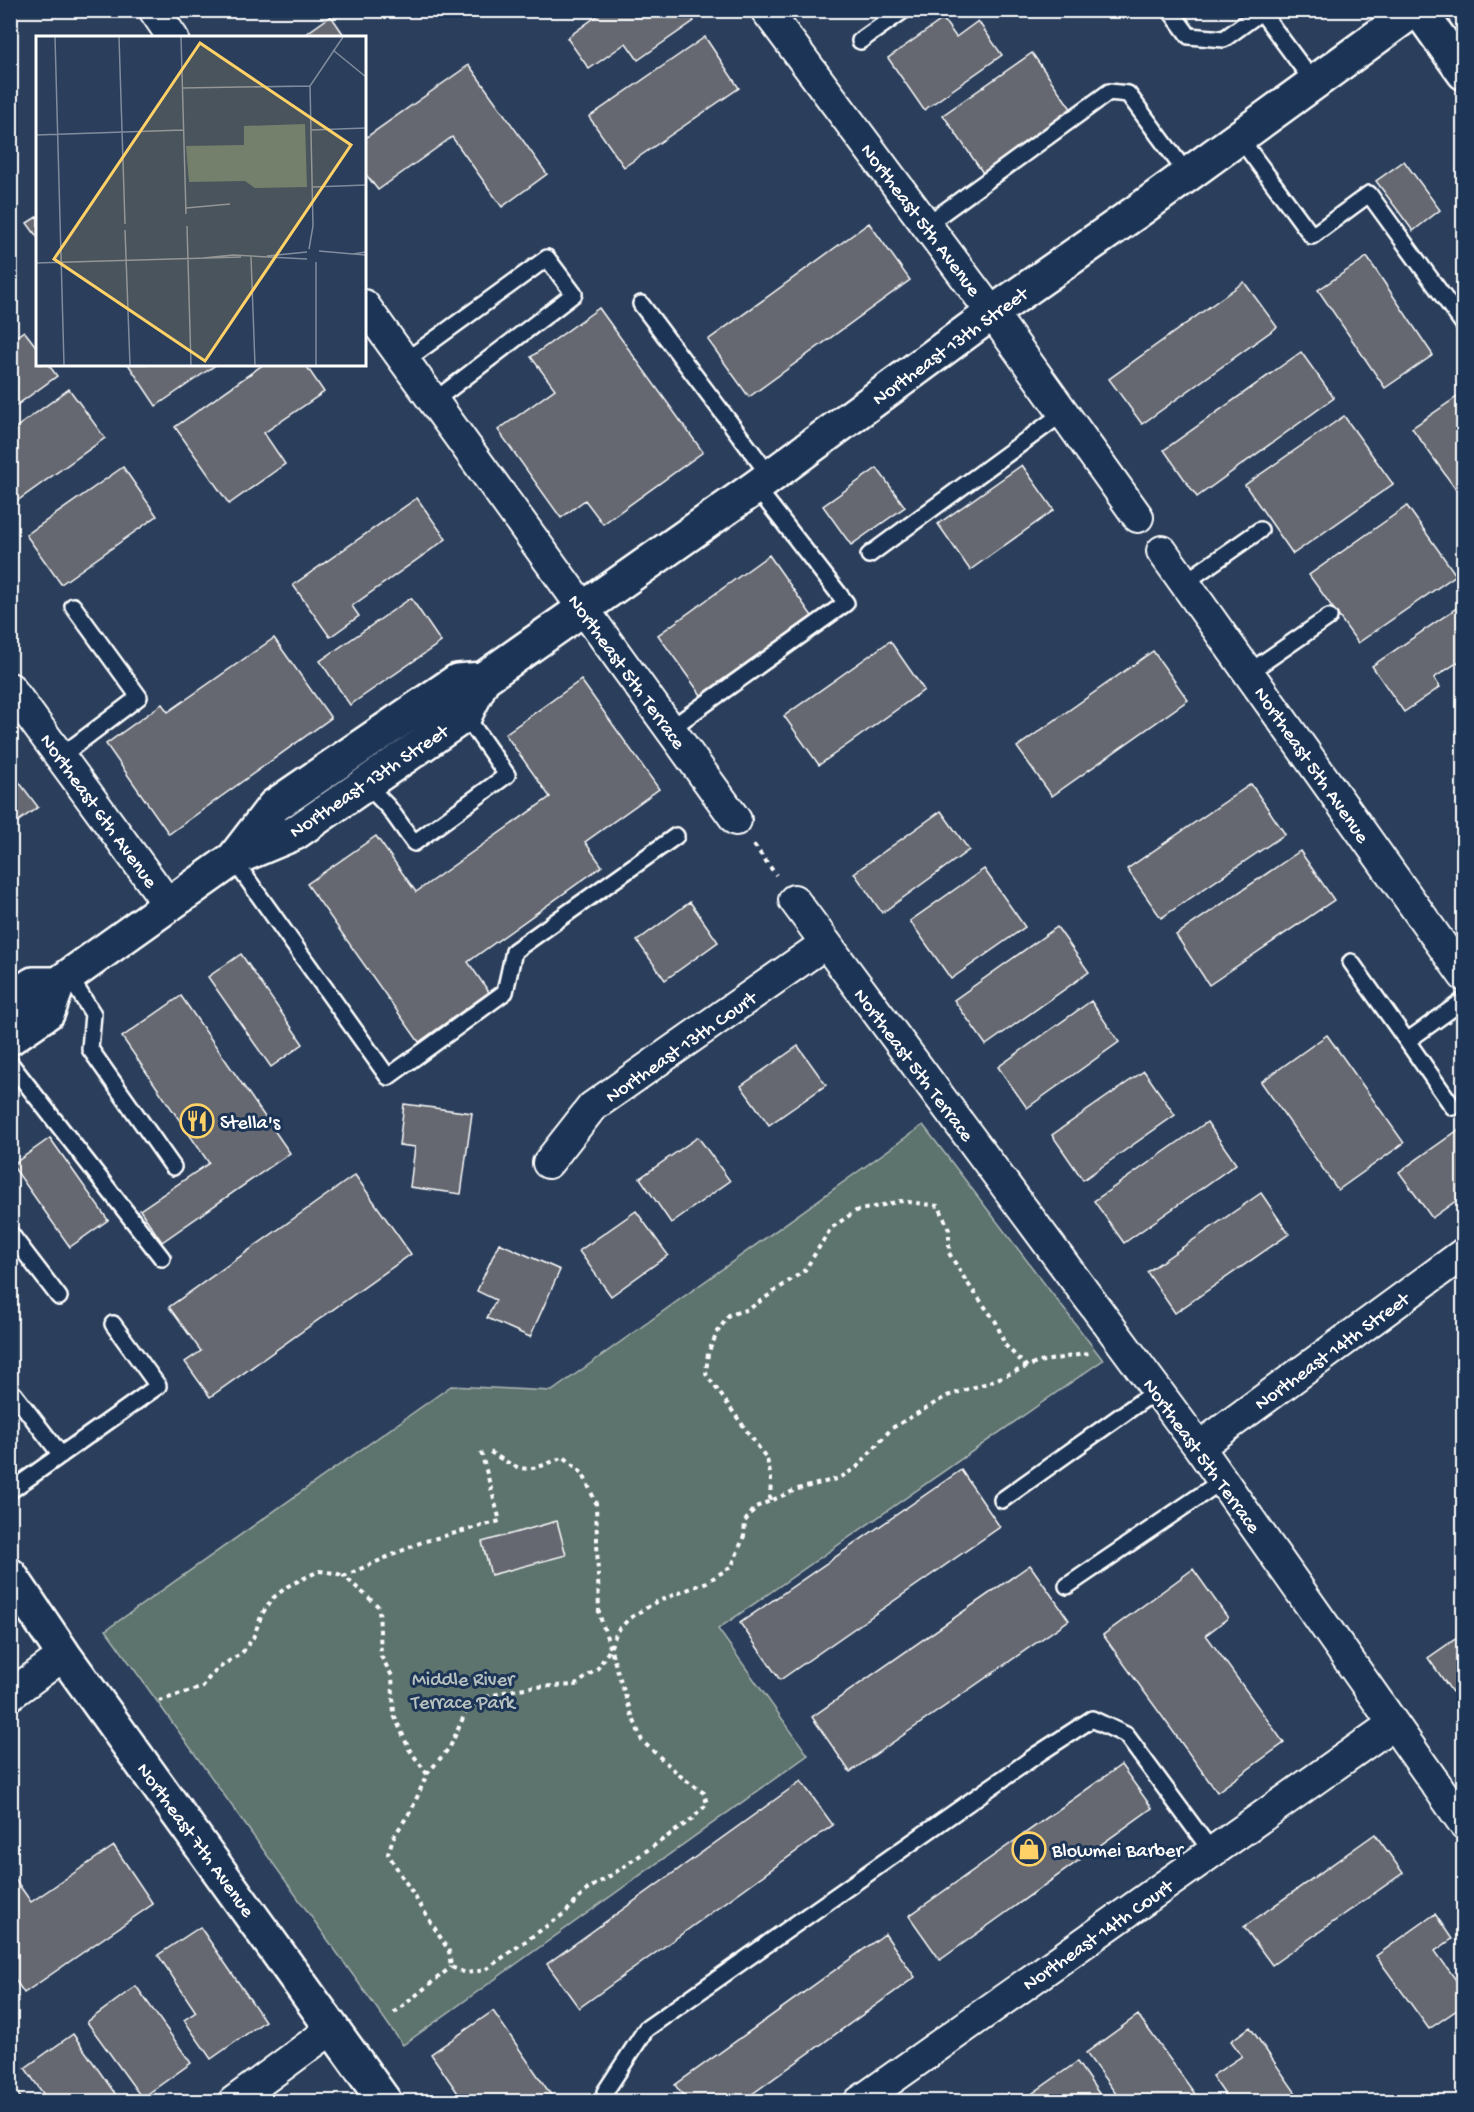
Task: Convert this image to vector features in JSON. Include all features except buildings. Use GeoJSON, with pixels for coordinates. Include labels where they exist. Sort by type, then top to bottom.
{"type":"FeatureCollection","features":[{"type":"Feature","properties":{"kind":"street"},"geometry":{"type":"LineString","coordinates":[[154,10],[172,36]]}},
{"type":"Feature","properties":{"kind":"street","name":"Northeast 5th Avenue"},"geometry":{"type":"LineString","coordinates":[[766,10],[992,313],[1138,517]]}},
{"type":"Feature","properties":{"kind":"street","name":"Northeast 13th Street"},"geometry":{"type":"LineString","coordinates":[[63,980],[233,859],[295,833],[465,715],[483,679],[763,481],[992,313],[1135,213],[1414,10]]}},
{"type":"Feature","properties":{"kind":"street"},"geometry":{"type":"LineString","coordinates":[[1419,10],[1464,73]]}},
{"type":"Feature","properties":{"kind":"street","name":"Northeast 5th Terrace"},"geometry":{"type":"LineString","coordinates":[[366,308],[736,820]]}},
{"type":"Feature","properties":{"kind":"street","name":"Northeast 5th Avenue"},"geometry":{"type":"LineString","coordinates":[[1162,551],[1464,976]]}},
{"type":"Feature","properties":{"kind":"street","name":"Northeast 13th Street"},"geometry":{"type":"LineString","coordinates":[[233,859],[274,806],[458,681],[483,679]]}},
{"type":"Feature","properties":{"kind":"street","name":"Northeast 6th Avenue"},"geometry":{"type":"LineString","coordinates":[[13,695],[61,756],[168,904]]}},
{"type":"Feature","properties":{"kind":"street","name":"Northeast 5th Terrace"},"geometry":{"type":"LineString","coordinates":[[794,900],[1223,1480],[1464,1824]]}},
{"type":"Feature","properties":{"kind":"street","name":"Northeast 13th Court"},"geometry":{"type":"LineString","coordinates":[[548,1163],[592,1107],[826,944]]}},
{"type":"Feature","properties":{"kind":"street"},"geometry":{"type":"LineString","coordinates":[[10,1000],[33,984],[63,980]]}},
{"type":"Feature","properties":{"kind":"street"},"geometry":{"type":"LineString","coordinates":[[10,1038],[48,1012],[63,980]]}},
{"type":"Feature","properties":{"kind":"street","name":"Northeast 14th Street"},"geometry":{"type":"LineString","coordinates":[[1199,1447],[1464,1253]]}},
{"type":"Feature","properties":{"kind":"street","name":"Northeast 7th Avenue"},"geometry":{"type":"LineString","coordinates":[[10,1575],[64,1655],[385,2102]]}},
{"type":"Feature","properties":{"kind":"street"},"geometry":{"type":"LineString","coordinates":[[10,1695],[64,1655]]}},
{"type":"Feature","properties":{"kind":"street","name":"Northeast 14th Court"},"geometry":{"type":"LineString","coordinates":[[859,2102],[1393,1724]]}},
{"type":"Feature","properties":{"kind":"street"},"geometry":{"type":"LineString","coordinates":[[233,2102],[333,2028]]}},
{"type":"Feature","properties":{"kind":"lane"},"geometry":{"type":"LineString","coordinates":[[860,41],[904,10]]}},
{"type":"Feature","properties":{"kind":"lane"},"geometry":{"type":"LineString","coordinates":[[1170,10],[1189,36],[1224,39],[1261,11],[1314,83]]}},
{"type":"Feature","properties":{"kind":"lane"},"geometry":{"type":"LineString","coordinates":[[926,225],[1109,92],[1128,94],[1187,174]]}},
{"type":"Feature","properties":{"kind":"lane"},"geometry":{"type":"LineString","coordinates":[[1239,137],[1312,236],[1368,194],[1464,325]]}},
{"type":"Feature","properties":{"kind":"lane"},"geometry":{"type":"LineString","coordinates":[[405,361],[547,258],[574,294],[434,401]]}},
{"type":"Feature","properties":{"kind":"lane"},"geometry":{"type":"LineString","coordinates":[[641,304],[846,603],[670,729]]}},
{"type":"Feature","properties":{"kind":"lane"},"geometry":{"type":"LineString","coordinates":[[870,555],[1063,413]]}},
{"type":"Feature","properties":{"kind":"lane"},"geometry":{"type":"LineString","coordinates":[[1184,583],[1260,530]]}},
{"type":"Feature","properties":{"kind":"lane"},"geometry":{"type":"LineString","coordinates":[[61,756],[139,697],[73,606]]}},
{"type":"Feature","properties":{"kind":"lane"},"geometry":{"type":"LineString","coordinates":[[1248,673],[1329,617]]}},
{"type":"Feature","properties":{"kind":"lane"},"geometry":{"type":"LineString","coordinates":[[366,784],[388,808],[414,843],[507,775],[465,715]]}},
{"type":"Feature","properties":{"kind":"lane"},"geometry":{"type":"LineString","coordinates":[[233,859],[388,1077],[505,992],[514,951],[676,836]]}},
{"type":"Feature","properties":{"kind":"lane"},"geometry":{"type":"LineString","coordinates":[[1351,962],[1453,1107]]}},
{"type":"Feature","properties":{"kind":"lane"},"geometry":{"type":"LineString","coordinates":[[63,980],[93,1014],[90,1049],[173,1167]]}},
{"type":"Feature","properties":{"kind":"lane"},"geometry":{"type":"LineString","coordinates":[[1407,1041],[1464,1000]]}},
{"type":"Feature","properties":{"kind":"lane"},"geometry":{"type":"LineString","coordinates":[[10,1063],[162,1258]]}},
{"type":"Feature","properties":{"kind":"lane"},"geometry":{"type":"LineString","coordinates":[[10,1233],[59,1297]]}},
{"type":"Feature","properties":{"kind":"lane"},"geometry":{"type":"LineString","coordinates":[[10,1491],[158,1386],[113,1324]]}},
{"type":"Feature","properties":{"kind":"lane"},"geometry":{"type":"LineString","coordinates":[[1002,1500],[1157,1390]]}},
{"type":"Feature","properties":{"kind":"lane"},"geometry":{"type":"LineString","coordinates":[[14,1394],[61,1455]]}},
{"type":"Feature","properties":{"kind":"lane"},"geometry":{"type":"LineString","coordinates":[[1067,1586],[1223,1480]]}},
{"type":"Feature","properties":{"kind":"lane"},"geometry":{"type":"LineString","coordinates":[[609,2102],[605,2092],[646,2029],[1038,1754],[1092,1719],[1126,1735],[1212,1852]]}},
{"type":"Feature","properties":{"kind":"path"},"geometry":{"type":"LineString","coordinates":[[736,820],[794,900]]}},
{"type":"Feature","properties":{"kind":"path"},"geometry":{"type":"LineString","coordinates":[[770,1500],[771,1478],[767,1459],[706,1374],[708,1353],[718,1331],[729,1315],[749,1309],[805,1270],[831,1228],[856,1211],[901,1201],[939,1206],[949,1230],[949,1253],[996,1322],[1005,1345],[1027,1367]]}},
{"type":"Feature","properties":{"kind":"path"},"geometry":{"type":"LineString","coordinates":[[451,1967],[449,1951],[388,1854],[393,1838],[412,1809],[427,1774],[450,1747],[467,1709],[487,1697],[508,1691],[540,1686],[576,1685],[598,1668],[610,1649],[617,1630],[630,1618],[656,1602],[707,1582],[732,1566],[744,1536],[745,1521],[756,1507],[798,1489],[840,1478],[857,1467],[892,1428],[947,1396],[1039,1362],[1078,1354],[1128,1352]]}},
{"type":"Feature","properties":{"kind":"path"},"geometry":{"type":"LineString","coordinates":[[451,1967],[466,1973],[485,1970],[565,1913],[588,1889],[691,1820],[707,1804],[704,1793],[684,1779],[642,1741],[630,1710],[599,1613],[596,1503],[583,1474],[564,1457],[537,1468],[519,1469],[488,1450]]}},
{"type":"Feature","properties":{"kind":"path"},"geometry":{"type":"LineString","coordinates":[[344,1576],[422,1542],[500,1521],[481,1452]]}},
{"type":"Feature","properties":{"kind":"path"},"geometry":{"type":"LineString","coordinates":[[159,1701],[203,1688],[210,1676],[242,1653],[253,1638],[262,1614],[273,1598],[288,1586],[319,1571],[344,1576],[379,1607],[381,1656],[392,1676],[394,1715],[410,1749],[427,1774]]}},
{"type":"Feature","properties":{"kind":"path"},"geometry":{"type":"LineString","coordinates":[[394,2013],[451,1967]]}},
{"type":"Feature","properties":{"kind":"green space","name":"Middle River Terrace Park"},"geometry":{"type":"Polygon","coordinates":[[[923,1125],[1103,1360],[718,1629],[808,1755],[403,2045],[106,1630],[451,1386],[552,1391],[923,1125]]]}},
{"type":"Feature","properties":{"kind":"place","name":"Stella's"},"geometry":{"type":"Point","coordinates":[197,1121]}},
{"type":"Feature","properties":{"kind":"place","name":"Blowmei Barber"},"geometry":{"type":"Point","coordinates":[1029,1849]}}]}
